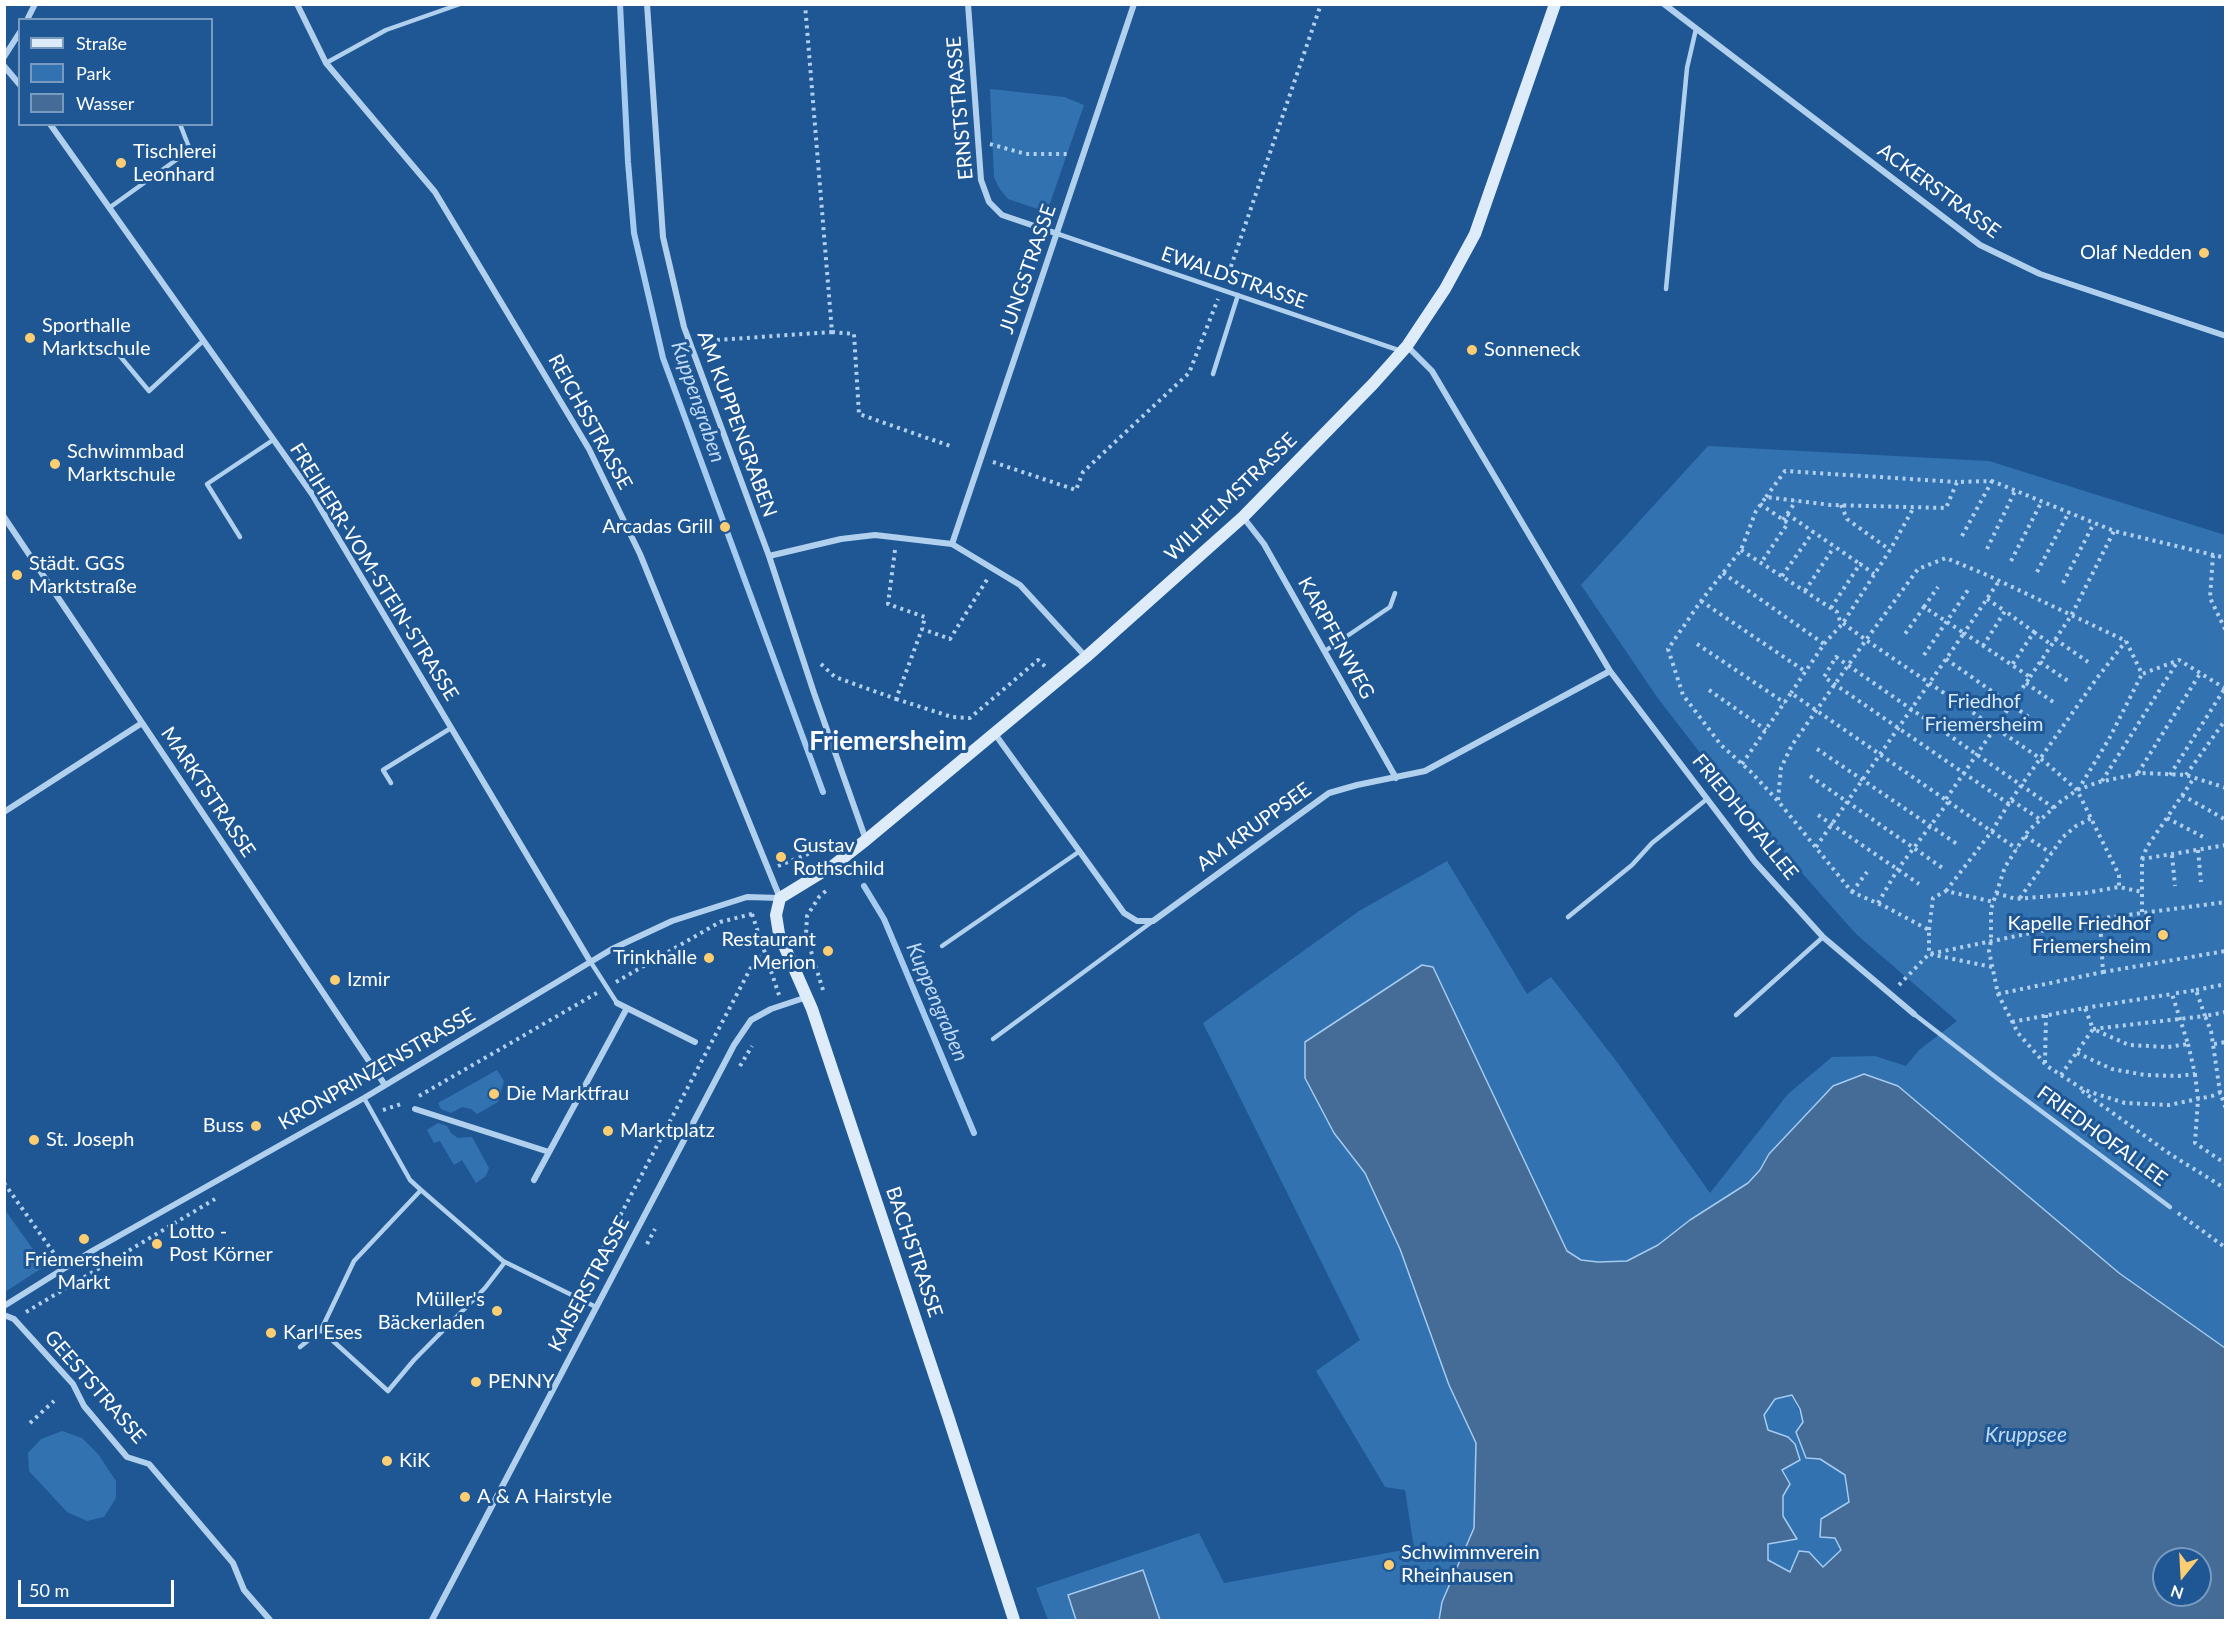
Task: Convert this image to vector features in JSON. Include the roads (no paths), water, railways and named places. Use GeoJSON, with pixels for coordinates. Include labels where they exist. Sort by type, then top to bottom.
{"type":"FeatureCollection","features":[{"type":"Feature","properties":{"kind":"street"},"geometry":{"type":"LineString","coordinates":[[28,18],[35,4]]}},
{"type":"Feature","properties":{"kind":"street","name":"REICHSSTRASSE"},"geometry":{"type":"LineString","coordinates":[[297,4],[326,63],[435,192],[589,449],[640,554],[780,898]]}},
{"type":"Feature","properties":{"kind":"street","name":"AM KUPPENGRABEN"},"geometry":{"type":"LineString","coordinates":[[647,4],[663,237],[684,327],[769,556],[813,693],[866,840]]}},
{"type":"Feature","properties":{"kind":"street","name":"ERNSTSTRASSE"},"geometry":{"type":"LineString","coordinates":[[968,4],[981,180],[989,202],[1002,215],[1058,234]]}},
{"type":"Feature","properties":{"kind":"street","name":"JUNGSTRASSE"},"geometry":{"type":"LineString","coordinates":[[952,544],[1134,4]]}},
{"type":"Feature","properties":{"kind":"street","name":"WILHELMSTRASSE"},"geometry":{"type":"LineString","coordinates":[[780,898],[834,865],[866,840],[1086,657],[1243,517],[1373,384],[1404,348],[1445,289],[1475,234],[1555,4]]}},
{"type":"Feature","properties":{"kind":"street","name":"ACKERSTRASSE"},"geometry":{"type":"LineString","coordinates":[[1664,4],[1980,245],[2040,274],[2226,336]]}},
{"type":"Feature","properties":{"kind":"street"},"geometry":{"type":"LineString","coordinates":[[4,57],[18,35]]}},
{"type":"Feature","properties":{"kind":"street"},"geometry":{"type":"LineString","coordinates":[[4,66],[18,83]]}},
{"type":"Feature","properties":{"kind":"street","name":"FREIHERR-VOM-STEIN-STRASSE"},"geometry":{"type":"LineString","coordinates":[[51,126],[312,494],[590,961]]}},
{"type":"Feature","properties":{"kind":"street","name":"FRIEDHOFALLEE"},"geometry":{"type":"LineString","coordinates":[[1404,348],[1432,371],[1610,671],[1755,862],[1823,937],[1914,1014]]}},
{"type":"Feature","properties":{"kind":"street","name":"MARKTSTRASSE"},"geometry":{"type":"LineString","coordinates":[[4,517],[385,1085]]}},
{"type":"Feature","properties":{"kind":"street","name":"KARPFENWEG"},"geometry":{"type":"LineString","coordinates":[[1243,517],[1264,544],[1396,778]]}},
{"type":"Feature","properties":{"kind":"street"},"geometry":{"type":"LineString","coordinates":[[769,556],[841,539],[875,535],[952,544],[1020,585],[1086,657]]}},
{"type":"Feature","properties":{"kind":"street","name":"AM KRUPPSEE"},"geometry":{"type":"LineString","coordinates":[[1153,921],[1329,793],[1425,771],[1610,671]]}},
{"type":"Feature","properties":{"kind":"street"},"geometry":{"type":"LineString","coordinates":[[4,812],[142,723]]}},
{"type":"Feature","properties":{"kind":"street"},"geometry":{"type":"LineString","coordinates":[[995,734],[1124,913],[1137,921],[1153,921]]}},
{"type":"Feature","properties":{"kind":"street","name":"KRONPRINZENSTRASSE"},"geometry":{"type":"LineString","coordinates":[[4,1306],[65,1268],[364,1098],[590,961],[672,921],[747,897],[780,898]]}},
{"type":"Feature","properties":{"kind":"street","name":"BACHSTRASSE"},"geometry":{"type":"LineString","coordinates":[[780,898],[776,915],[779,934],[812,1009],[1014,1620]]}},
{"type":"Feature","properties":{"kind":"street","name":"KAISERSTRASSE"},"geometry":{"type":"LineString","coordinates":[[432,1620],[740,1036],[751,1020],[771,1009],[807,997]]}},
{"type":"Feature","properties":{"kind":"street"},"geometry":{"type":"LineString","coordinates":[[617,1002],[696,1042]]}},
{"type":"Feature","properties":{"kind":"street"},"geometry":{"type":"LineString","coordinates":[[534,1180],[627,1008]]}},
{"type":"Feature","properties":{"kind":"street"},"geometry":{"type":"LineString","coordinates":[[415,1108],[549,1152]]}},
{"type":"Feature","properties":{"kind":"street","name":"GEESTSTRASSE"},"geometry":{"type":"LineString","coordinates":[[4,1316],[14,1319],[73,1384],[84,1406],[128,1456],[148,1464],[234,1563],[244,1590],[270,1620]]}},
{"type":"Feature","properties":{"kind":"lane"},"geometry":{"type":"LineString","coordinates":[[326,63],[386,30],[460,4]]}},
{"type":"Feature","properties":{"kind":"lane"},"geometry":{"type":"LineString","coordinates":[[1666,289],[1687,68],[1696,29]]}},
{"type":"Feature","properties":{"kind":"lane"},"geometry":{"type":"LineString","coordinates":[[109,208],[190,150],[181,126]]}},
{"type":"Feature","properties":{"kind":"lane","name":"EWALDSTRASSE"},"geometry":{"type":"LineString","coordinates":[[1058,234],[1222,290],[1404,348]]}},
{"type":"Feature","properties":{"kind":"lane"},"geometry":{"type":"LineString","coordinates":[[1213,374],[1238,295]]}},
{"type":"Feature","properties":{"kind":"lane"},"geometry":{"type":"LineString","coordinates":[[119,355],[149,391],[203,341]]}},
{"type":"Feature","properties":{"kind":"lane"},"geometry":{"type":"LineString","coordinates":[[240,537],[207,484],[273,440]]}},
{"type":"Feature","properties":{"kind":"lane"},"geometry":{"type":"LineString","coordinates":[[1325,651],[1390,607],[1395,593]]}},
{"type":"Feature","properties":{"kind":"lane"},"geometry":{"type":"LineString","coordinates":[[391,783],[383,770],[451,728]]}},
{"type":"Feature","properties":{"kind":"lane"},"geometry":{"type":"LineString","coordinates":[[1568,917],[1632,865],[1652,843],[1707,799]]}},
{"type":"Feature","properties":{"kind":"lane"},"geometry":{"type":"LineString","coordinates":[[942,946],[1080,851]]}},
{"type":"Feature","properties":{"kind":"lane"},"geometry":{"type":"LineString","coordinates":[[993,1039],[1153,921]]}},
{"type":"Feature","properties":{"kind":"lane"},"geometry":{"type":"LineString","coordinates":[[1736,1015],[1823,937]]}},
{"type":"Feature","properties":{"kind":"lane"},"geometry":{"type":"LineString","coordinates":[[590,961],[617,1002]]}},
{"type":"Feature","properties":{"kind":"lane","name":"FRIEDHOFALLEE"},"geometry":{"type":"LineString","coordinates":[[1914,1014],[2170,1207]]}},
{"type":"Feature","properties":{"kind":"lane"},"geometry":{"type":"LineString","coordinates":[[364,1098],[410,1180],[421,1190],[505,1262],[596,1307]]}},
{"type":"Feature","properties":{"kind":"lane"},"geometry":{"type":"LineString","coordinates":[[300,1347],[321,1330],[354,1261],[421,1190]]}},
{"type":"Feature","properties":{"kind":"lane"},"geometry":{"type":"LineString","coordinates":[[321,1330],[387,1391],[414,1360],[485,1288],[505,1262]]}},
{"type":"Feature","properties":{"kind":"water","name":"Kruppsee"},"geometry":{"type":"Polygon","coordinates":[[[1422,965],[1433,967],[1567,1251],[1581,1260],[1598,1262],[1627,1261],[1658,1245],[1690,1220],[1748,1183],[1760,1170],[1769,1154],[1833,1086],[1864,1074],[1898,1086],[2119,1273],[2225,1348],[2225,1620],[1439,1620],[1442,1602],[1474,1528],[1476,1443],[1449,1385],[1400,1249],[1365,1173],[1334,1133],[1305,1078],[1305,1042],[1422,965]],[[1792,1395],[1775,1399],[1764,1415],[1768,1430],[1788,1437],[1795,1444],[1800,1460],[1782,1470],[1790,1484],[1783,1496],[1783,1516],[1797,1539],[1768,1544],[1768,1560],[1790,1572],[1799,1551],[1809,1552],[1823,1567],[1841,1550],[1835,1538],[1820,1537],[1821,1519],[1849,1502],[1845,1475],[1820,1459],[1806,1458],[1796,1432],[1803,1422],[1800,1409],[1792,1395]]]}},
{"type":"Feature","properties":{"kind":"water"},"geometry":{"type":"Polygon","coordinates":[[[1143,1570],[1160,1620],[1076,1620],[1068,1595],[1143,1570]]]}},
{"type":"Feature","properties":{"kind":"waterway","name":"Kuppengraben"},"geometry":{"type":"LineString","coordinates":[[620,4],[634,233],[663,358],[823,792]]}},
{"type":"Feature","properties":{"kind":"waterway","name":"Kuppengraben"},"geometry":{"type":"LineString","coordinates":[[864,886],[884,919],[974,1133]]}},
{"type":"Feature","properties":{"kind":"place","name":"Tischlerei Leonhard"},"geometry":{"type":"Point","coordinates":[121,163]}},
{"type":"Feature","properties":{"kind":"place","name":"Olaf Nedden"},"geometry":{"type":"Point","coordinates":[2204,253]}},
{"type":"Feature","properties":{"kind":"place","name":"Sporthalle Marktschule"},"geometry":{"type":"Point","coordinates":[30,338]}},
{"type":"Feature","properties":{"kind":"place","name":"Sonneneck"},"geometry":{"type":"Point","coordinates":[1472,350]}},
{"type":"Feature","properties":{"kind":"place","name":"Schwimmbad Marktschule"},"geometry":{"type":"Point","coordinates":[55,464]}},
{"type":"Feature","properties":{"kind":"place","name":"Arcadas Grill"},"geometry":{"type":"Point","coordinates":[725,527]}},
{"type":"Feature","properties":{"kind":"place","name":"Städt. GGS Marktstraße"},"geometry":{"type":"Point","coordinates":[17,575]}},
{"type":"Feature","properties":{"kind":"place","name":"Gustav Rothschild"},"geometry":{"type":"Point","coordinates":[781,857]}},
{"type":"Feature","properties":{"kind":"place","name":"Kapelle Friedhof Friemersheim"},"geometry":{"type":"Point","coordinates":[2163,935]}},
{"type":"Feature","properties":{"kind":"place","name":"Restaurant Merion"},"geometry":{"type":"Point","coordinates":[828,951]}},
{"type":"Feature","properties":{"kind":"place","name":"Trinkhalle"},"geometry":{"type":"Point","coordinates":[709,958]}},
{"type":"Feature","properties":{"kind":"place","name":"Izmir"},"geometry":{"type":"Point","coordinates":[335,980]}},
{"type":"Feature","properties":{"kind":"place","name":"Die Marktfrau"},"geometry":{"type":"Point","coordinates":[494,1094]}},
{"type":"Feature","properties":{"kind":"place","name":"Buss"},"geometry":{"type":"Point","coordinates":[256,1126]}},
{"type":"Feature","properties":{"kind":"place","name":"Marktplatz"},"geometry":{"type":"Point","coordinates":[608,1131]}},
{"type":"Feature","properties":{"kind":"place","name":"St. Joseph"},"geometry":{"type":"Point","coordinates":[34,1140]}},
{"type":"Feature","properties":{"kind":"place","name":"Friemersheim Markt"},"geometry":{"type":"Point","coordinates":[84,1239]}},
{"type":"Feature","properties":{"kind":"place","name":"Lotto - Post Körner"},"geometry":{"type":"Point","coordinates":[157,1244]}},
{"type":"Feature","properties":{"kind":"place","name":"Müller's Bäckerladen"},"geometry":{"type":"Point","coordinates":[497,1311]}},
{"type":"Feature","properties":{"kind":"place","name":"Karl Eses"},"geometry":{"type":"Point","coordinates":[271,1333]}},
{"type":"Feature","properties":{"kind":"place","name":"PENNY"},"geometry":{"type":"Point","coordinates":[476,1382]}},
{"type":"Feature","properties":{"kind":"place","name":"KiK"},"geometry":{"type":"Point","coordinates":[387,1461]}},
{"type":"Feature","properties":{"kind":"place","name":"A & A Hairstyle"},"geometry":{"type":"Point","coordinates":[465,1497]}},
{"type":"Feature","properties":{"kind":"place","name":"Schwimmverein Rheinhausen"},"geometry":{"type":"Point","coordinates":[1389,1565]}},
{"type":"Feature","properties":{"kind":"district","name":"Friemersheim"},"geometry":{"type":"Point","coordinates":[888,742]}},
{"type":"Feature","properties":{"kind":"park label","name":"Friedhof Friemersheim"},"geometry":{"type":"Point","coordinates":[1984,714]}}]}
